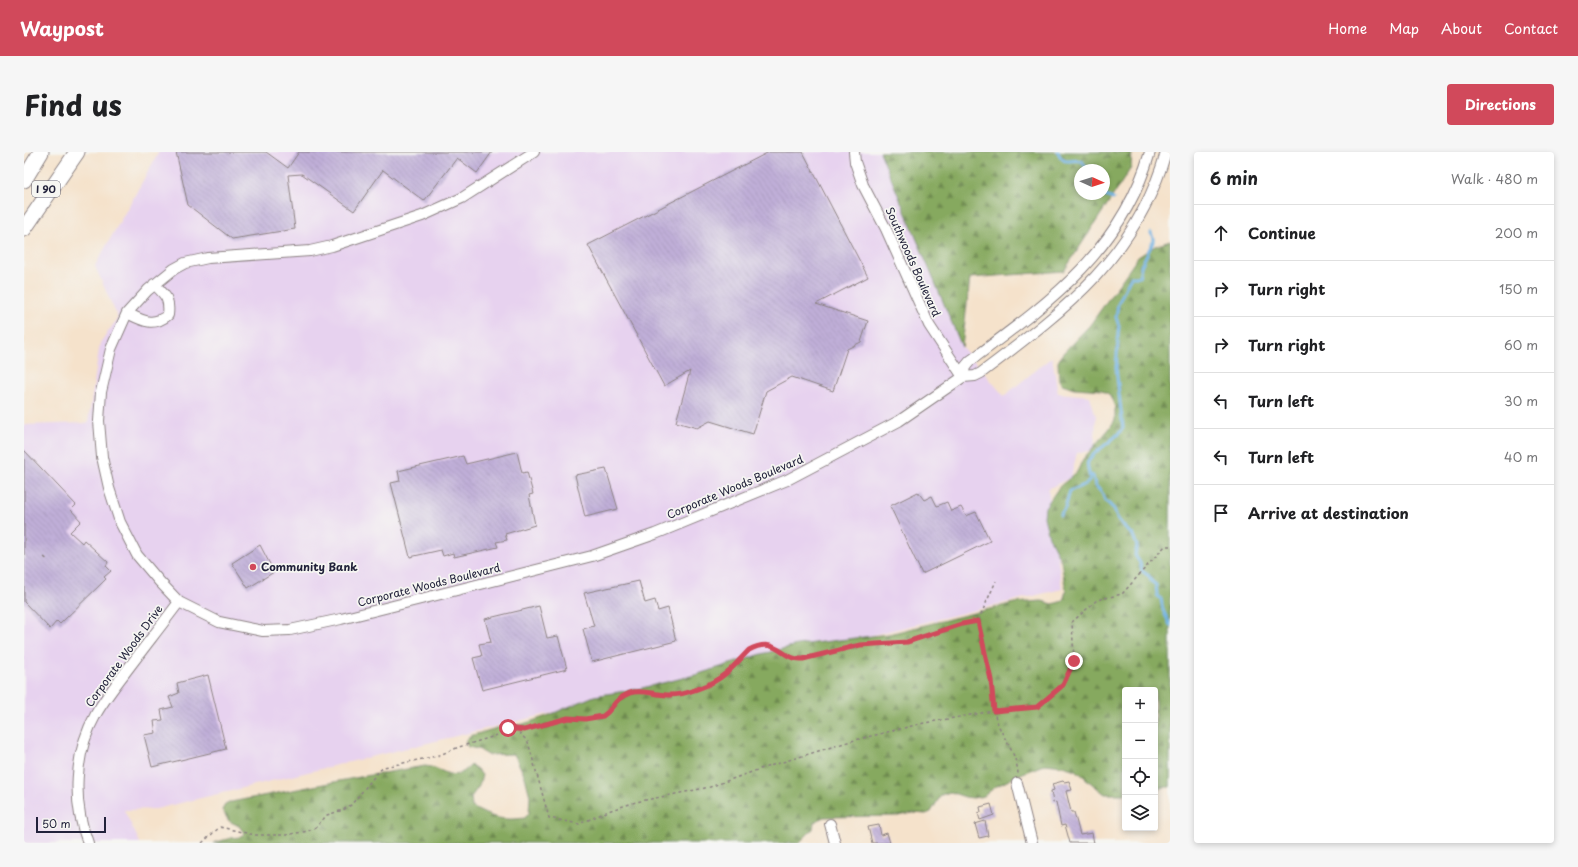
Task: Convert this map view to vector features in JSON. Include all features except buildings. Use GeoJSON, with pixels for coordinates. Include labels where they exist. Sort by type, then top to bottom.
{"type":"FeatureCollection","features":[{"type":"Feature","properties":{"kind":"highway","name":"I 90"},"geometry":{"type":"LineString","coordinates":[[24,180],[41,152]]}},
{"type":"Feature","properties":{"kind":"highway","name":"I 90"},"geometry":{"type":"LineString","coordinates":[[24,226],[67,152]]}},
{"type":"Feature","properties":{"kind":"highway"},"geometry":{"type":"LineString","coordinates":[[24,229],[78,152]]}},
{"type":"Feature","properties":{"kind":"street","name":"Corporate Woods Boulevard"},"geometry":{"type":"LineString","coordinates":[[534,152],[462,198],[422,216],[332,246],[310,251],[197,260],[174,269],[154,284],[127,313],[111,349],[101,392],[99,421],[102,457],[109,488],[120,522],[137,554],[159,581],[179,602],[218,622],[263,631],[290,630],[346,618],[592,556],[655,534],[787,480],[899,421],[963,377],[975,376],[981,373],[1052,318],[1097,276],[1113,257],[1141,214],[1153,190],[1166,152]]}},
{"type":"Feature","properties":{"kind":"street","name":"Southwoods Boulevard"},"geometry":{"type":"LineString","coordinates":[[854,152],[863,185],[892,242],[929,326],[963,377]]}},
{"type":"Feature","properties":{"kind":"street","name":"Corporate Woods Boulevard"},"geometry":{"type":"LineString","coordinates":[[963,377],[965,367],[970,361],[1042,306],[1085,267],[1101,249],[1128,207],[1139,184],[1150,152]]}},
{"type":"Feature","properties":{"kind":"street"},"geometry":{"type":"LineString","coordinates":[[127,313],[140,320],[152,323],[162,320],[168,315],[169,306],[167,296],[154,284]]}},
{"type":"Feature","properties":{"kind":"street","name":"Corporate Woods Drive"},"geometry":{"type":"LineString","coordinates":[[88,843],[80,811],[78,789],[79,766],[86,736],[107,697],[179,602]]}},
{"type":"Feature","properties":{"kind":"street"},"geometry":{"type":"LineString","coordinates":[[1017,783],[1032,843]]}},
{"type":"Feature","properties":{"kind":"street"},"geometry":{"type":"LineString","coordinates":[[830,824],[835,843]]}},
{"type":"Feature","properties":{"kind":"path"},"geometry":{"type":"LineString","coordinates":[[515,728],[528,742],[549,818],[579,824],[611,810],[636,802],[710,787],[760,769],[850,741],[924,723],[994,711],[1037,707],[1063,685],[1074,661],[1072,622],[1097,600],[1122,594],[1165,546],[1170,546]]}},
{"type":"Feature","properties":{"kind":"path"},"geometry":{"type":"LineString","coordinates":[[44,557],[48,560]]}},
{"type":"Feature","properties":{"kind":"path"},"geometry":{"type":"LineString","coordinates":[[996,581],[978,621],[991,680],[994,711],[998,725],[1014,752],[1018,768],[1017,783]]}},
{"type":"Feature","properties":{"kind":"path"},"geometry":{"type":"LineString","coordinates":[[202,843],[220,827],[255,835],[286,835],[308,831],[316,827],[327,815],[343,810],[352,805],[379,771],[384,767],[437,756],[459,747],[495,736],[508,728],[529,729],[536,725],[549,724],[568,718],[585,719],[603,716],[615,701],[632,692],[649,692],[667,695],[686,692],[707,685],[724,675],[749,650],[760,646],[773,646],[790,657],[803,659],[860,645],[907,642],[962,624],[978,621]]}},
{"type":"Feature","properties":{"kind":"shaded area"},"geometry":{"type":"Polygon","coordinates":[[[159,152],[880,152],[962,347],[1004,396],[1052,357],[1058,393],[1090,396],[1096,416],[1094,450],[1077,453],[1071,477],[1048,489],[1062,589],[156,809],[124,810],[140,843],[24,843],[24,425],[88,423],[100,343],[118,318],[95,266],[159,152]]]}},
{"type":"Feature","properties":{"kind":"green space"},"geometry":{"type":"Polygon","coordinates":[[[880,152],[1132,152],[1131,168],[1064,271],[970,278],[962,347],[880,152]]]}},
{"type":"Feature","properties":{"kind":"green space"},"geometry":{"type":"Polygon","coordinates":[[[1170,241],[1170,787],[1164,787],[1158,790],[1158,687],[1122,687],[1122,794],[1105,794],[1076,770],[1046,764],[1023,773],[995,787],[984,796],[973,798],[950,792],[941,795],[931,812],[926,814],[913,813],[899,816],[825,817],[814,822],[813,829],[799,843],[213,843],[241,837],[245,834],[239,826],[229,821],[222,810],[225,805],[231,802],[425,766],[454,775],[459,774],[471,765],[482,775],[479,786],[471,797],[472,807],[497,818],[525,818],[529,813],[530,796],[525,777],[514,754],[488,755],[478,749],[468,747],[465,742],[470,736],[500,727],[523,724],[547,716],[594,696],[638,689],[695,675],[762,654],[797,645],[889,634],[1014,603],[1042,601],[1053,604],[1063,601],[1066,591],[1061,561],[1049,537],[1044,517],[1045,507],[1060,486],[1077,472],[1083,459],[1109,429],[1115,420],[1115,407],[1110,395],[1102,390],[1075,388],[1062,384],[1059,380],[1058,362],[1063,353],[1090,325],[1138,257],[1155,246],[1170,241]]]}},
{"type":"Feature","properties":{"kind":"waterway"},"geometry":{"type":"LineString","coordinates":[[1058,152],[1060,157],[1065,161],[1078,160],[1082,161],[1084,164]]}},
{"type":"Feature","properties":{"kind":"waterway"},"geometry":{"type":"LineString","coordinates":[[1060,515],[1065,508],[1070,491],[1086,484],[1090,480],[1087,465],[1090,457],[1115,437],[1123,428],[1116,368],[1119,326],[1116,317],[1118,304],[1129,280],[1131,277],[1139,277],[1141,266],[1153,242],[1151,233]]}},
{"type":"Feature","properties":{"kind":"waterway"},"geometry":{"type":"LineString","coordinates":[[1090,475],[1093,476],[1095,485],[1102,493],[1105,500],[1114,509],[1117,518],[1133,535],[1137,546],[1135,555],[1140,563],[1142,571],[1149,576],[1151,581],[1156,585],[1157,595],[1161,599],[1163,610],[1170,625]]}},
{"type":"Feature","properties":{"kind":"place","name":"Community Bank"},"geometry":{"type":"Point","coordinates":[253,567]}},
{"type":"Feature","properties":{"kind":"route"},"geometry":{"type":"LineString","coordinates":[[508,728],[524,730],[536,725],[549,724],[568,718],[585,719],[603,716],[615,701],[632,692],[649,692],[667,695],[686,692],[707,685],[724,675],[749,650],[768,645],[778,648],[790,657],[803,659],[860,645],[887,642],[907,642],[962,624],[978,621],[991,680],[994,697],[994,711],[1037,707],[1063,685],[1074,661]]}}]}
